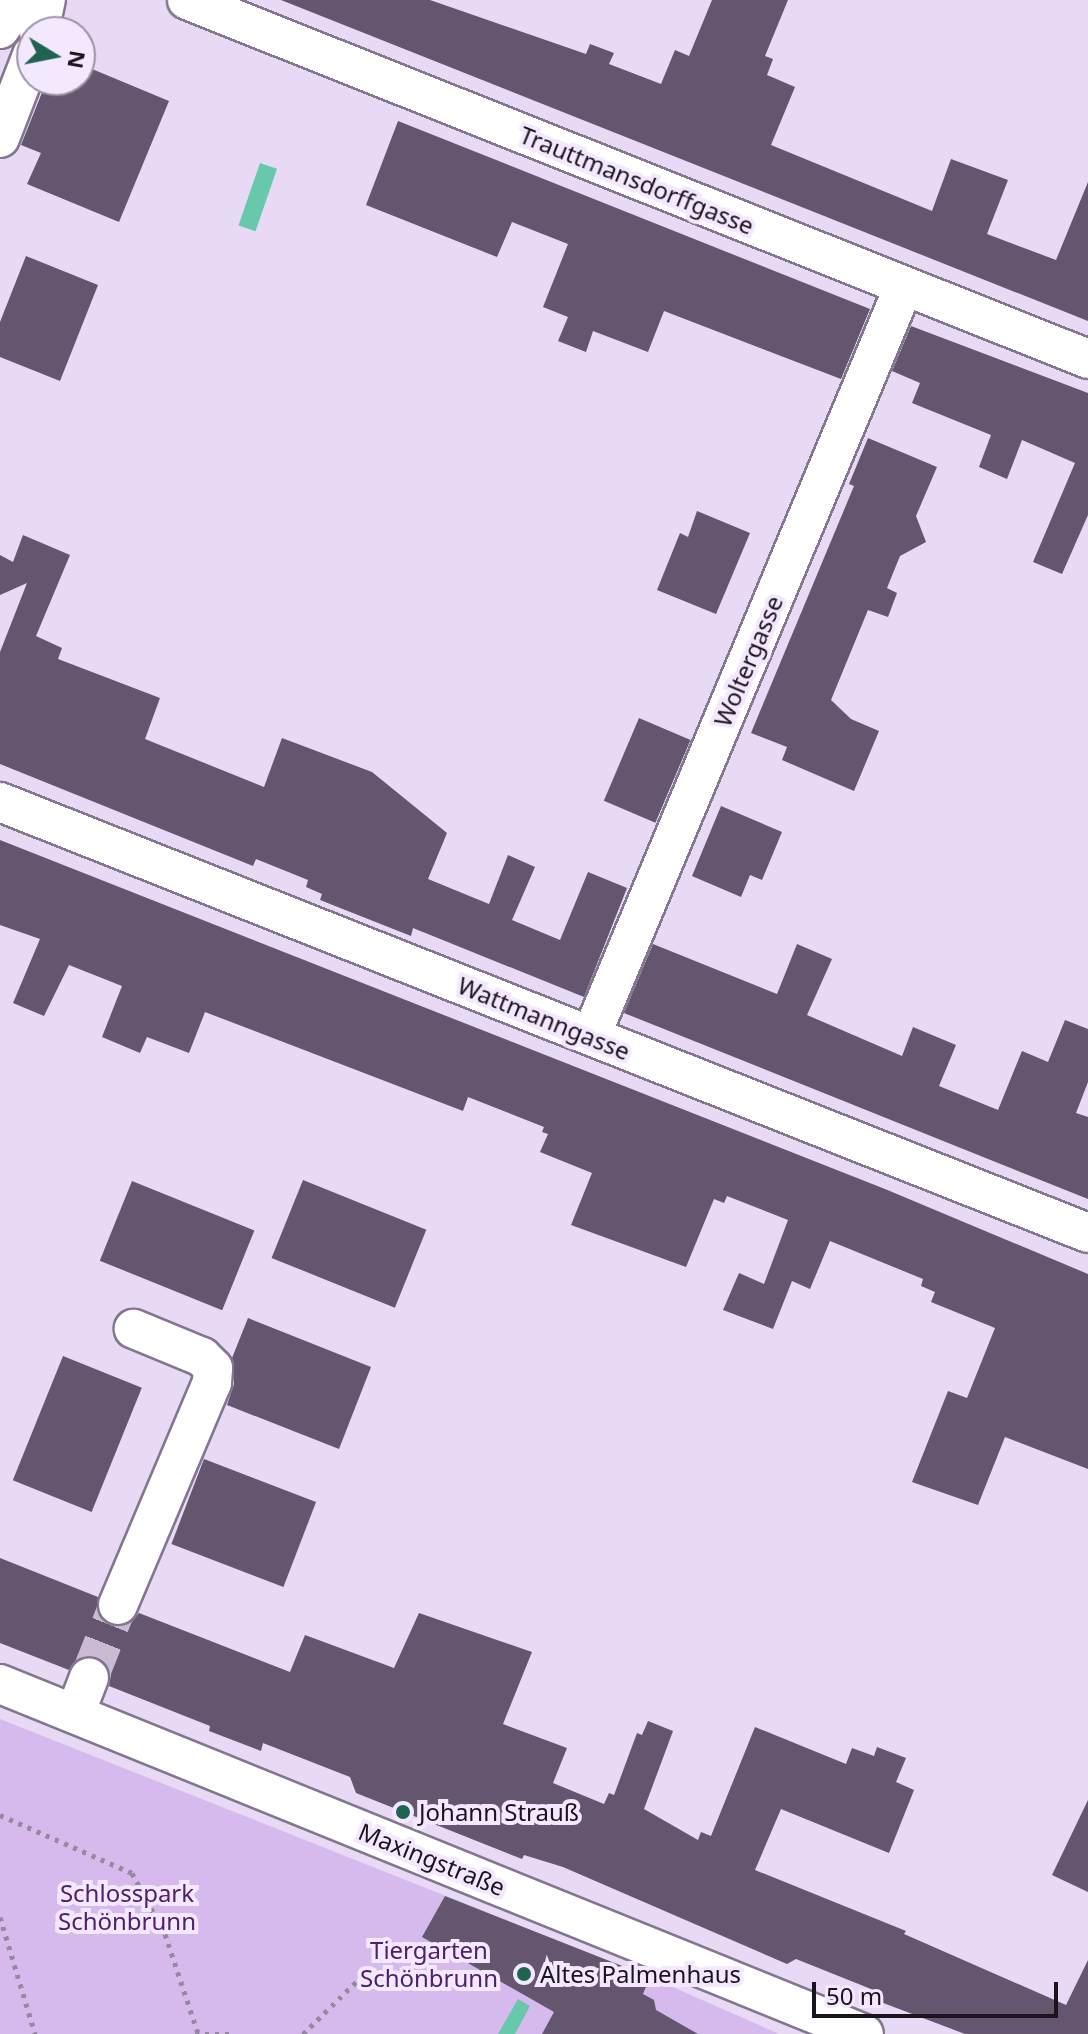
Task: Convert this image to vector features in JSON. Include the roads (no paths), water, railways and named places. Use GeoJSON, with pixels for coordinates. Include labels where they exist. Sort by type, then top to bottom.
{"type":"FeatureCollection","features":[{"type":"Feature","properties":{"kind":"street"},"geometry":{"type":"LineString","coordinates":[[0,29],[20,0]]}},
{"type":"Feature","properties":{"kind":"street","name":"Trauttmansdorffgasse"},"geometry":{"type":"LineString","coordinates":[[187,0],[1088,359]]}},
{"type":"Feature","properties":{"kind":"street"},"geometry":{"type":"LineString","coordinates":[[0,138],[16,96]]}},
{"type":"Feature","properties":{"kind":"street","name":"Woltergasse"},"geometry":{"type":"LineString","coordinates":[[591,1036],[904,286]]}},
{"type":"Feature","properties":{"kind":"street","name":"Wattmanngasse"},"geometry":{"type":"LineString","coordinates":[[0,802],[1088,1233]]}},
{"type":"Feature","properties":{"kind":"street"},"geometry":{"type":"LineString","coordinates":[[118,1605],[212,1383],[213,1368],[202,1357],[134,1329]]}},
{"type":"Feature","properties":{"kind":"street"},"geometry":{"type":"LineString","coordinates":[[75,1714],[89,1678]]}},
{"type":"Feature","properties":{"kind":"street","name":"Maxingstraße"},"geometry":{"type":"LineString","coordinates":[[0,1684],[864,2034]]}},
{"type":"Feature","properties":{"kind":"tunnel"},"geometry":{"type":"LineString","coordinates":[[89,1678],[118,1605]]}},
{"type":"Feature","properties":{"kind":"place","name":"Johann Strauß"},"geometry":{"type":"Point","coordinates":[403,1812]}},
{"type":"Feature","properties":{"kind":"place","name":"Altes Palmenhaus"},"geometry":{"type":"Point","coordinates":[524,1974]}},
{"type":"Feature","properties":{"kind":"park label","name":"Schlosspark Schönbrunn"},"geometry":{"type":"Point","coordinates":[127,1907]}},
{"type":"Feature","properties":{"kind":"park label","name":"Tiergarten Schönbrunn"},"geometry":{"type":"Point","coordinates":[429,1964]}}]}
